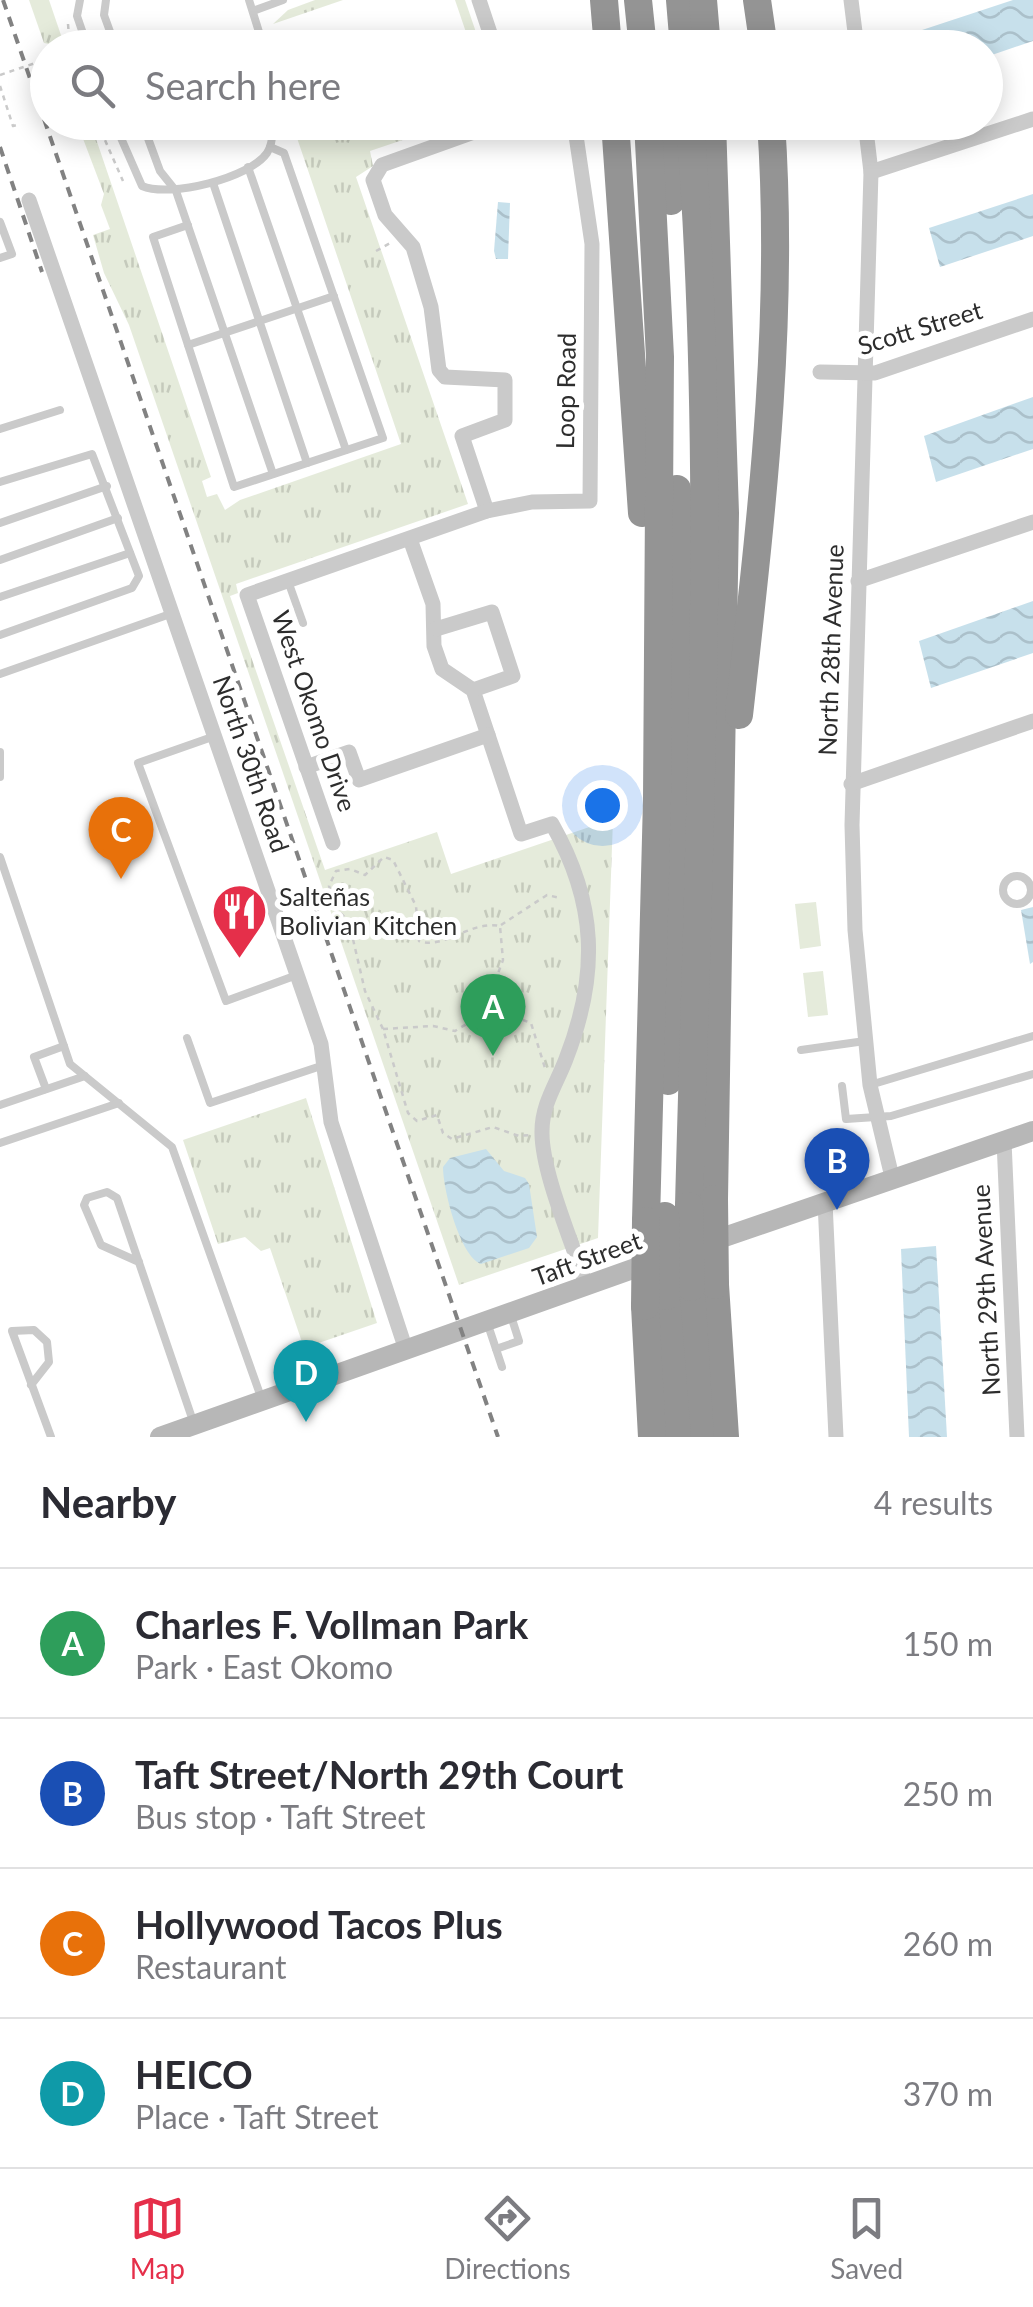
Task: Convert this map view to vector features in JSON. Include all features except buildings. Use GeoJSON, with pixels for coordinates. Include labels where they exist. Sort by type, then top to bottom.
{"type":"FeatureCollection","features":[{"type":"Feature","properties":{"kind":"highway"},"geometry":{"type":"LineString","coordinates":[[604,0],[606,30]]}},
{"type":"Feature","properties":{"kind":"highway"},"geometry":{"type":"LineString","coordinates":[[638,0],[641,30]]}},
{"type":"Feature","properties":{"kind":"highway"},"geometry":{"type":"LineString","coordinates":[[656,0],[659,30]]}},
{"type":"Feature","properties":{"kind":"highway"},"geometry":{"type":"LineString","coordinates":[[680,0],[682,30]]}},
{"type":"Feature","properties":{"kind":"highway"},"geometry":{"type":"LineString","coordinates":[[704,0],[706,30]]}},
{"type":"Feature","properties":{"kind":"highway"},"geometry":{"type":"LineString","coordinates":[[756,0],[761,30]]}},
{"type":"Feature","properties":{"kind":"highway"},"geometry":{"type":"LineString","coordinates":[[617,140],[632,314],[679,1294],[700,1437]]}},
{"type":"Feature","properties":{"kind":"highway"},"geometry":{"type":"LineString","coordinates":[[649,140],[660,357],[657,800]]}},
{"type":"Feature","properties":{"kind":"highway"},"geometry":{"type":"LineString","coordinates":[[668,140],[681,657],[676,1437]]}},
{"type":"Feature","properties":{"kind":"highway"},"geometry":{"type":"LineString","coordinates":[[678,1211],[706,558],[691,140]]}},
{"type":"Feature","properties":{"kind":"highway"},"geometry":{"type":"LineString","coordinates":[[678,1211],[722,800],[725,514],[713,140]]}},
{"type":"Feature","properties":{"kind":"highway"},"geometry":{"type":"LineString","coordinates":[[722,800],[737,737],[768,450],[775,304],[770,140]]}},
{"type":"Feature","properties":{"kind":"highway"},"geometry":{"type":"LineString","coordinates":[[652,1437],[679,1294]]}},
{"type":"Feature","properties":{"kind":"highway"},"geometry":{"type":"LineString","coordinates":[[679,1294],[725,1437]]}},
{"type":"Feature","properties":{"kind":"street"},"geometry":{"type":"LineString","coordinates":[[479,0],[489,30]]}},
{"type":"Feature","properties":{"kind":"street"},"geometry":{"type":"LineString","coordinates":[[851,0],[854,30]]}},
{"type":"Feature","properties":{"kind":"street"},"geometry":{"type":"LineString","coordinates":[[1003,129],[1033,119]]}},
{"type":"Feature","properties":{"kind":"street"},"geometry":{"type":"LineString","coordinates":[[288,581],[487,511],[462,436],[505,420],[505,380],[445,377],[435,355],[431,307],[413,247],[385,215],[374,174],[396,159],[450,140]]}},
{"type":"Feature","properties":{"kind":"street","name":"Loop Road"},"geometry":{"type":"LineString","coordinates":[[487,511],[532,502],[590,501],[590,218],[577,140]]}},
{"type":"Feature","properties":{"kind":"street","name":"North 28th Avenue"},"geometry":{"type":"LineString","coordinates":[[867,140],[871,172],[852,784],[855,930],[870,1085],[892,1177]]}},
{"type":"Feature","properties":{"kind":"street"},"geometry":{"type":"LineString","coordinates":[[871,172],[969,140]]}},
{"type":"Feature","properties":{"kind":"street","name":"North 30th Road"},"geometry":{"type":"LineString","coordinates":[[29,200],[297,975],[324,1065],[338,1143],[406,1350]]}},
{"type":"Feature","properties":{"kind":"street","name":"Scott Street"},"geometry":{"type":"LineString","coordinates":[[820,372],[863,374],[1033,319]]}},
{"type":"Feature","properties":{"kind":"street"},"geometry":{"type":"LineString","coordinates":[[858,581],[1033,522]]}},
{"type":"Feature","properties":{"kind":"street"},"geometry":{"type":"LineString","coordinates":[[410,540],[432,604],[434,646],[442,669],[473,690],[521,834],[552,824],[580,880],[586,906],[588,958],[583,1002],[547,1102],[542,1133],[586,1285]]}},
{"type":"Feature","properties":{"kind":"street","name":"West Okomo Drive"},"geometry":{"type":"LineString","coordinates":[[288,581],[248,596],[333,843]]}},
{"type":"Feature","properties":{"kind":"street"},"geometry":{"type":"LineString","coordinates":[[436,630],[492,612],[513,676],[473,690]]}},
{"type":"Feature","properties":{"kind":"street"},"geometry":{"type":"LineString","coordinates":[[852,784],[1033,721]]}},
{"type":"Feature","properties":{"kind":"street"},"geometry":{"type":"LineString","coordinates":[[306,767],[349,752],[359,780],[488,736]]}},
{"type":"Feature","properties":{"kind":"street","name":"Taft Street"},"geometry":{"type":"LineString","coordinates":[[160,1437],[1033,1130]]}},
{"type":"Feature","properties":{"kind":"street","name":"North 29th Avenue"},"geometry":{"type":"LineString","coordinates":[[1004,1140],[1017,1437]]}},
{"type":"Feature","properties":{"kind":"street"},"geometry":{"type":"LineString","coordinates":[[825,1202],[836,1437]]}},
{"type":"Feature","properties":{"kind":"lane"},"geometry":{"type":"LineString","coordinates":[[80,0],[77,16],[82,30]]}},
{"type":"Feature","properties":{"kind":"lane"},"geometry":{"type":"LineString","coordinates":[[106,0],[104,15],[109,30]]}},
{"type":"Feature","properties":{"kind":"lane"},"geometry":{"type":"LineString","coordinates":[[249,0],[259,30]]}},
{"type":"Feature","properties":{"kind":"lane"},"geometry":{"type":"LineString","coordinates":[[253,11],[283,0]]}},
{"type":"Feature","properties":{"kind":"lane"},"geometry":{"type":"LineString","coordinates":[[122,140],[142,186],[176,191],[213,183],[248,167],[262,159],[270,140]]}},
{"type":"Feature","properties":{"kind":"lane"},"geometry":{"type":"LineString","coordinates":[[149,140],[160,171],[176,191],[274,474]]}},
{"type":"Feature","properties":{"kind":"lane"},"geometry":{"type":"LineString","coordinates":[[188,226],[153,237],[234,487],[383,438],[284,154],[270,146]]}},
{"type":"Feature","properties":{"kind":"lane"},"geometry":{"type":"LineString","coordinates":[[248,167],[346,450]]}},
{"type":"Feature","properties":{"kind":"lane"},"geometry":{"type":"LineString","coordinates":[[213,183],[308,463]]}},
{"type":"Feature","properties":{"kind":"lane"},"geometry":{"type":"LineString","coordinates":[[0,222],[12,249],[12,254],[0,258]]}},
{"type":"Feature","properties":{"kind":"lane"},"geometry":{"type":"LineString","coordinates":[[188,346],[334,296]]}},
{"type":"Feature","properties":{"kind":"lane"},"geometry":{"type":"LineString","coordinates":[[0,429],[60,410]]}},
{"type":"Feature","properties":{"kind":"lane"},"geometry":{"type":"LineString","coordinates":[[0,482],[92,454],[139,576],[132,588],[0,635]]}},
{"type":"Feature","properties":{"kind":"lane"},"geometry":{"type":"LineString","coordinates":[[0,523],[107,486]]}},
{"type":"Feature","properties":{"kind":"lane"},"geometry":{"type":"LineString","coordinates":[[0,560],[118,518]]}},
{"type":"Feature","properties":{"kind":"lane"},"geometry":{"type":"LineString","coordinates":[[0,598],[130,553]]}},
{"type":"Feature","properties":{"kind":"lane"},"geometry":{"type":"LineString","coordinates":[[288,581],[303,624]]}},
{"type":"Feature","properties":{"kind":"lane"},"geometry":{"type":"LineString","coordinates":[[0,674],[173,613]]}},
{"type":"Feature","properties":{"kind":"lane"},"geometry":{"type":"LineString","coordinates":[[216,736],[138,763],[226,1001],[297,975]]}},
{"type":"Feature","properties":{"kind":"lane"},"geometry":{"type":"LineString","coordinates":[[0,752],[0,777]]}},
{"type":"Feature","properties":{"kind":"lane"},"geometry":{"type":"LineString","coordinates":[[0,857],[70,1064],[172,1147],[263,1401]]}},
{"type":"Feature","properties":{"kind":"lane"},"geometry":{"type":"LineString","coordinates":[[870,1085],[1033,1036]]}},
{"type":"Feature","properties":{"kind":"lane"},"geometry":{"type":"LineString","coordinates":[[187,1038],[210,1104],[324,1065]]}},
{"type":"Feature","properties":{"kind":"lane"},"geometry":{"type":"LineString","coordinates":[[801,1050],[865,1041]]}},
{"type":"Feature","properties":{"kind":"lane"},"geometry":{"type":"LineString","coordinates":[[46,1089],[34,1057],[64,1046]]}},
{"type":"Feature","properties":{"kind":"lane"},"geometry":{"type":"LineString","coordinates":[[842,1086],[846,1118],[876,1119],[1033,1074]]}},
{"type":"Feature","properties":{"kind":"lane"},"geometry":{"type":"LineString","coordinates":[[0,1105],[85,1076]]}},
{"type":"Feature","properties":{"kind":"lane"},"geometry":{"type":"LineString","coordinates":[[0,1143],[119,1103]]}},
{"type":"Feature","properties":{"kind":"lane"},"geometry":{"type":"LineString","coordinates":[[139,1262],[101,1246],[84,1206],[87,1198],[107,1192],[116,1195],[139,1262],[194,1425]]}},
{"type":"Feature","properties":{"kind":"lane"},"geometry":{"type":"LineString","coordinates":[[496,1349],[519,1341],[510,1313]]}},
{"type":"Feature","properties":{"kind":"lane"},"geometry":{"type":"LineString","coordinates":[[486,1321],[502,1367]]}},
{"type":"Feature","properties":{"kind":"lane"},"geometry":{"type":"LineString","coordinates":[[32,1384],[50,1362],[47,1342],[34,1330],[12,1331],[51,1437]]}},
{"type":"Feature","properties":{"kind":"path"},"geometry":{"type":"LineString","coordinates":[[67,15],[68,30]]}},
{"type":"Feature","properties":{"kind":"path"},"geometry":{"type":"LineString","coordinates":[[0,75],[30,65]]}},
{"type":"Feature","properties":{"kind":"path"},"geometry":{"type":"LineString","coordinates":[[0,86],[13,126],[17,125]]}},
{"type":"Feature","properties":{"kind":"path"},"geometry":{"type":"LineString","coordinates":[[105,140],[123,182]]}},
{"type":"Feature","properties":{"kind":"path"},"geometry":{"type":"LineString","coordinates":[[376,251],[390,245],[395,236]]}},
{"type":"Feature","properties":{"kind":"path"},"geometry":{"type":"LineString","coordinates":[[536,1134],[519,1136],[493,1127],[452,1139],[443,1133],[437,1115],[413,1120],[396,1079],[383,1029],[365,992],[349,922],[337,909],[329,882],[333,873],[345,869],[364,876],[379,858],[391,858],[416,906],[417,936],[424,943],[438,943],[483,925],[500,926],[537,900],[554,894],[560,898]]}},
{"type":"Feature","properties":{"kind":"path"},"geometry":{"type":"LineString","coordinates":[[483,1014],[503,960],[500,926]]}},
{"type":"Feature","properties":{"kind":"path"},"geometry":{"type":"LineString","coordinates":[[383,1029],[434,1026],[455,1031],[483,1014],[505,1013],[532,1024],[550,1076]]}},
{"type":"Feature","properties":{"kind":"green space"},"geometry":{"type":"Polygon","coordinates":[[[29,0],[49,0],[59,30],[39,30],[29,0]]]}},
{"type":"Feature","properties":{"kind":"green space"},"geometry":{"type":"Polygon","coordinates":[[[315,0],[343,0],[273,24],[288,10],[315,0]]]}},
{"type":"Feature","properties":{"kind":"green space"},"geometry":{"type":"Polygon","coordinates":[[[455,0],[465,0],[475,30],[465,30],[455,0]]]}},
{"type":"Feature","properties":{"kind":"green space"},"geometry":{"type":"Polygon","coordinates":[[[84,140],[96,140],[211,477],[202,481],[207,497],[217,494],[225,510],[240,500],[401,444],[298,140],[403,140],[370,151],[373,166],[356,177],[468,504],[236,584],[238,593],[230,596],[325,870],[437,832],[451,874],[613,819],[598,1238],[459,1285],[129,325],[104,273],[93,235],[110,229],[101,205],[104,194],[84,140]]]}},
{"type":"Feature","properties":{"kind":"green space"},"geometry":{"type":"Polygon","coordinates":[[[816,902],[821,946],[800,949],[795,904],[816,902]]]}},
{"type":"Feature","properties":{"kind":"green space"},"geometry":{"type":"Polygon","coordinates":[[[823,971],[828,1015],[808,1017],[803,973],[823,971]]]}},
{"type":"Feature","properties":{"kind":"green space"},"geometry":{"type":"Polygon","coordinates":[[[306,1098],[377,1323],[304,1348],[270,1248],[261,1251],[245,1237],[218,1244],[183,1140],[306,1098]]]}},
{"type":"Feature","properties":{"kind":"water"},"geometry":{"type":"Polygon","coordinates":[[[1013,0],[1033,0],[1033,41],[1003,51],[1003,30],[922,30],[1013,0]]]}},
{"type":"Feature","properties":{"kind":"water"},"geometry":{"type":"Polygon","coordinates":[[[1033,194],[1033,236],[940,267],[929,228],[1033,194]]]}},
{"type":"Feature","properties":{"kind":"water"},"geometry":{"type":"Polygon","coordinates":[[[498,202],[510,203],[508,259],[496,259],[494,251],[498,202]]]}},
{"type":"Feature","properties":{"kind":"water"},"geometry":{"type":"Polygon","coordinates":[[[1033,397],[1033,449],[936,482],[924,436],[1033,397]]]}},
{"type":"Feature","properties":{"kind":"water"},"geometry":{"type":"Polygon","coordinates":[[[1033,601],[1033,653],[931,688],[919,641],[1033,601]]]}},
{"type":"Feature","properties":{"kind":"water"},"geometry":{"type":"Polygon","coordinates":[[[1033,907],[1033,962],[1030,964],[1021,910],[1033,907]]]}},
{"type":"Feature","properties":{"kind":"water"},"geometry":{"type":"Polygon","coordinates":[[[486,1149],[504,1171],[525,1178],[529,1184],[537,1237],[529,1248],[481,1264],[460,1236],[449,1206],[443,1167],[450,1158],[486,1149]]]}},
{"type":"Feature","properties":{"kind":"water"},"geometry":{"type":"Polygon","coordinates":[[[936,1246],[947,1437],[909,1437],[901,1249],[936,1246]]]}},
{"type":"Feature","properties":{"kind":"railway"},"geometry":{"type":"LineString","coordinates":[[3,0],[30,78]]}},
{"type":"Feature","properties":{"kind":"railway"},"geometry":{"type":"LineString","coordinates":[[51,140],[498,1437]]}},
{"type":"Feature","properties":{"kind":"railway"},"geometry":{"type":"LineString","coordinates":[[0,147],[42,272]]}},
{"type":"Feature","properties":{"kind":"place","name":"Hollywood Tacos Plus"},"geometry":{"type":"Point","coordinates":[121,879]}},
{"type":"Feature","properties":{"kind":"place","name":"Salteñas Bolivian Kitchen"},"geometry":{"type":"Point","coordinates":[240,960]}},
{"type":"Feature","properties":{"kind":"place","name":"Charles F. Vollman Park"},"geometry":{"type":"Point","coordinates":[493,1056]}},
{"type":"Feature","properties":{"kind":"place","name":"Taft Street/North 29th Court"},"geometry":{"type":"Point","coordinates":[837,1210]}},
{"type":"Feature","properties":{"kind":"place","name":"HEICO"},"geometry":{"type":"Point","coordinates":[306,1422]}}]}
